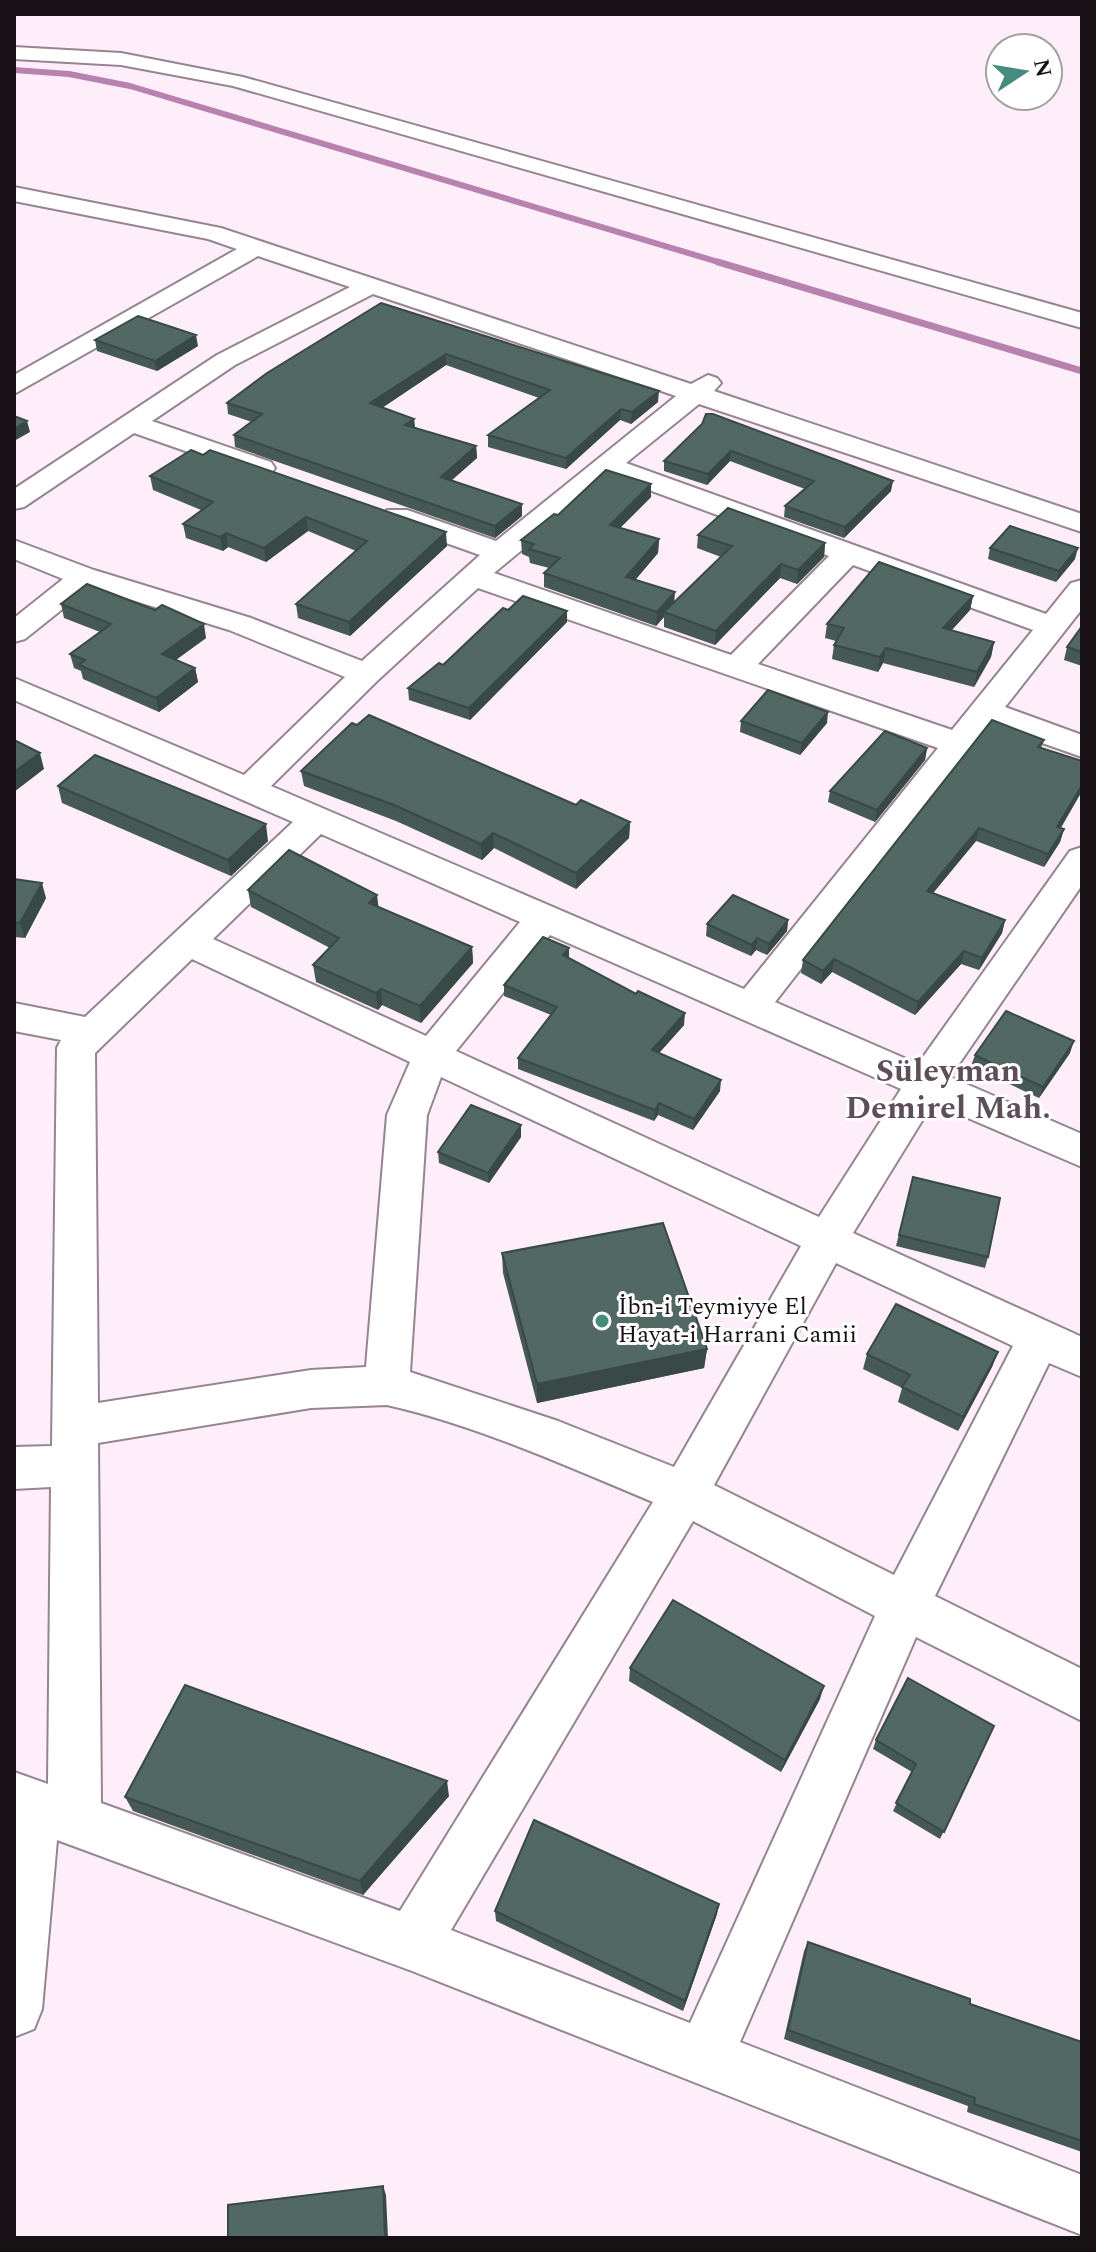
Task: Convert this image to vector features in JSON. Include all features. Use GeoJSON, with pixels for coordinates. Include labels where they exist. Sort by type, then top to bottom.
{"type":"FeatureCollection","features":[{"type":"Feature","properties":{"kind":"street"},"geometry":{"type":"LineString","coordinates":[[14,53],[121,59],[236,81],[1082,321]]}},
{"type":"Feature","properties":{"kind":"street"},"geometry":{"type":"LineString","coordinates":[[14,184],[226,226],[702,388],[1082,523]]}},
{"type":"Feature","properties":{"kind":"street"},"geometry":{"type":"LineString","coordinates":[[14,194],[166,221],[257,247],[1082,508]]}},
{"type":"Feature","properties":{"kind":"street"},"geometry":{"type":"LineString","coordinates":[[14,386],[257,247]]}},
{"type":"Feature","properties":{"kind":"street"},"geometry":{"type":"LineString","coordinates":[[14,501],[128,422],[226,360],[372,285]]}},
{"type":"Feature","properties":{"kind":"street"},"geometry":{"type":"LineString","coordinates":[[249,789],[366,674],[500,552],[604,464],[702,388]]}},
{"type":"Feature","properties":{"kind":"street"},"geometry":{"type":"LineString","coordinates":[[128,422],[292,479]]}},
{"type":"Feature","properties":{"kind":"street"},"geometry":{"type":"LineString","coordinates":[[604,464],[1052,627]]}},
{"type":"Feature","properties":{"kind":"street"},"geometry":{"type":"LineString","coordinates":[[366,505],[500,552]]}},
{"type":"Feature","properties":{"kind":"street"},"geometry":{"type":"LineString","coordinates":[[14,549],[84,577],[227,619],[366,674]]}},
{"type":"Feature","properties":{"kind":"street"},"geometry":{"type":"LineString","coordinates":[[738,666],[848,553]]}},
{"type":"Feature","properties":{"kind":"street"},"geometry":{"type":"LineString","coordinates":[[473,576],[959,744]]}},
{"type":"Feature","properties":{"kind":"street"},"geometry":{"type":"LineString","coordinates":[[14,633],[84,577]]}},
{"type":"Feature","properties":{"kind":"street"},"geometry":{"type":"LineString","coordinates":[[750,1007],[1082,589]]}},
{"type":"Feature","properties":{"kind":"street"},"geometry":{"type":"LineString","coordinates":[[14,688],[1082,1151]]}},
{"type":"Feature","properties":{"kind":"street"},"geometry":{"type":"LineString","coordinates":[[985,711],[1082,747]]}},
{"type":"Feature","properties":{"kind":"street"},"geometry":{"type":"LineString","coordinates":[[14,2009],[40,1807],[75,1445],[76,1048],[317,819]]}},
{"type":"Feature","properties":{"kind":"street"},"geometry":{"type":"LineString","coordinates":[[412,1943],[684,1493],[827,1239],[925,1084],[1082,859]]}},
{"type":"Feature","properties":{"kind":"street"},"geometry":{"type":"LineString","coordinates":[[387,1386],[407,1115],[415,1086],[431,1056],[544,918]]}},
{"type":"Feature","properties":{"kind":"street"},"geometry":{"type":"LineString","coordinates":[[187,942],[1061,1348],[904,1607],[703,2059]]}},
{"type":"Feature","properties":{"kind":"street"},"geometry":{"type":"LineString","coordinates":[[14,1017],[92,1032]]}},
{"type":"Feature","properties":{"kind":"street"},"geometry":{"type":"LineString","coordinates":[[14,1468],[30,1470],[75,1445],[311,1389],[387,1386],[558,1441],[684,1493],[1082,1696]]}},
{"type":"Feature","properties":{"kind":"street"},"geometry":{"type":"LineString","coordinates":[[40,1807],[412,1943],[1082,2205]]}},
{"type":"Feature","properties":{"kind":"building"},"geometry":{"type":"Polygon","coordinates":[[[381,303],[659,391],[632,412],[621,409],[566,458],[488,435],[550,390],[446,354],[370,403],[414,419],[405,425],[476,446],[441,477],[522,504],[495,526],[234,435],[262,414],[227,403],[267,373],[381,303]]]}},
{"type":"Feature","properties":{"kind":"building"},"geometry":{"type":"Polygon","coordinates":[[[138,316],[196,335],[155,361],[95,340],[138,316]]]}},
{"type":"Feature","properties":{"kind":"building"},"geometry":{"type":"Polygon","coordinates":[[[706,414],[893,481],[845,527],[785,506],[814,481],[731,451],[708,474],[664,461],[702,424],[706,414]]]}},
{"type":"Feature","properties":{"kind":"building"},"geometry":{"type":"Polygon","coordinates":[[[14,416],[27,421],[14,429],[14,416]]]}},
{"type":"Feature","properties":{"kind":"building"},"geometry":{"type":"Polygon","coordinates":[[[191,450],[203,455],[210,450],[446,532],[349,622],[296,604],[367,541],[306,517],[264,548],[226,533],[220,537],[183,524],[213,502],[150,476],[191,450]]]}},
{"type":"Feature","properties":{"kind":"building"},"geometry":{"type":"Polygon","coordinates":[[[606,470],[651,484],[610,525],[659,539],[626,577],[675,592],[657,612],[544,573],[560,558],[529,549],[534,544],[521,540],[554,514],[558,515],[606,470]]]}},
{"type":"Feature","properties":{"kind":"building"},"geometry":{"type":"Polygon","coordinates":[[[728,508],[825,543],[798,570],[781,564],[716,631],[664,612],[732,546],[698,535],[728,508]]]}},
{"type":"Feature","properties":{"kind":"building"},"geometry":{"type":"Polygon","coordinates":[[[1010,526],[1078,548],[1059,571],[990,548],[1010,526]]]}},
{"type":"Feature","properties":{"kind":"building"},"geometry":{"type":"Polygon","coordinates":[[[879,562],[973,596],[943,628],[994,642],[977,672],[886,648],[880,657],[834,645],[844,628],[827,624],[879,562]]]}},
{"type":"Feature","properties":{"kind":"building"},"geometry":{"type":"Polygon","coordinates":[[[87,584],[155,610],[162,605],[204,624],[162,654],[195,668],[156,698],[79,665],[85,660],[70,654],[111,624],[61,604],[87,584]]]}},
{"type":"Feature","properties":{"kind":"building"},"geometry":{"type":"Polygon","coordinates":[[[523,596],[567,611],[469,708],[408,688],[439,663],[443,665],[503,608],[508,610],[523,596]]]}},
{"type":"Feature","properties":{"kind":"building"},"geometry":{"type":"Polygon","coordinates":[[[1082,626],[1082,652],[1067,647],[1082,626]]]}},
{"type":"Feature","properties":{"kind":"building"},"geometry":{"type":"Polygon","coordinates":[[[768,690],[828,712],[802,743],[741,721],[768,690]]]}},
{"type":"Feature","properties":{"kind":"building"},"geometry":{"type":"Polygon","coordinates":[[[369,715],[576,805],[581,800],[630,822],[576,873],[493,833],[481,844],[394,805],[301,771],[352,723],[357,725],[369,715]]]}},
{"type":"Feature","properties":{"kind":"building"},"geometry":{"type":"Polygon","coordinates":[[[992,720],[1044,740],[1038,747],[1082,761],[1082,785],[1057,827],[1064,829],[1048,854],[979,828],[927,891],[1005,920],[982,958],[964,951],[918,1002],[834,959],[823,971],[803,960],[992,720]]]}},
{"type":"Feature","properties":{"kind":"building"},"geometry":{"type":"Polygon","coordinates":[[[885,731],[927,748],[877,810],[830,791],[885,731]]]}},
{"type":"Feature","properties":{"kind":"building"},"geometry":{"type":"Polygon","coordinates":[[[14,740],[40,753],[14,772],[14,740]]]}},
{"type":"Feature","properties":{"kind":"building"},"geometry":{"type":"Polygon","coordinates":[[[95,755],[266,824],[228,860],[58,786],[95,755]]]}},
{"type":"Feature","properties":{"kind":"building"},"geometry":{"type":"Polygon","coordinates":[[[289,850],[377,895],[369,903],[472,947],[420,1006],[381,989],[376,993],[313,965],[339,938],[248,890],[289,850]]]}},
{"type":"Feature","properties":{"kind":"building"},"geometry":{"type":"Polygon","coordinates":[[[14,879],[42,883],[20,923],[14,922],[14,879]]]}},
{"type":"Feature","properties":{"kind":"building"},"geometry":{"type":"Polygon","coordinates":[[[733,895],[788,920],[769,944],[757,938],[752,945],[707,924],[733,895]]]}},
{"type":"Feature","properties":{"kind":"building"},"geometry":{"type":"Polygon","coordinates":[[[543,937],[569,948],[563,955],[636,994],[638,991],[685,1013],[652,1050],[721,1080],[694,1119],[659,1103],[655,1110],[518,1058],[557,1007],[504,985],[543,937]]]}},
{"type":"Feature","properties":{"kind":"building"},"geometry":{"type":"Polygon","coordinates":[[[1006,1011],[1074,1041],[1043,1087],[975,1055],[1006,1011]]]}},
{"type":"Feature","properties":{"kind":"building"},"geometry":{"type":"Polygon","coordinates":[[[471,1105],[521,1125],[488,1173],[438,1152],[471,1105]]]}},
{"type":"Feature","properties":{"kind":"building"},"geometry":{"type":"Polygon","coordinates":[[[913,1177],[1000,1198],[988,1257],[899,1235],[913,1177]]]}},
{"type":"Feature","properties":{"kind":"building","name":"İbn-i Teymiyye El Hayat-i Harrani Camii"},"geometry":{"type":"Polygon","coordinates":[[[663,1223],[707,1349],[537,1384],[502,1253],[663,1223]]]}},
{"type":"Feature","properties":{"kind":"building"},"geometry":{"type":"Polygon","coordinates":[[[896,1304],[998,1352],[963,1417],[902,1387],[910,1375],[867,1354],[896,1304]]]}},
{"type":"Feature","properties":{"kind":"building"},"geometry":{"type":"Polygon","coordinates":[[[673,1600],[824,1686],[785,1760],[630,1668],[673,1600]]]}},
{"type":"Feature","properties":{"kind":"building"},"geometry":{"type":"Polygon","coordinates":[[[908,1678],[994,1726],[944,1832],[896,1803],[916,1764],[876,1740],[908,1678]]]}},
{"type":"Feature","properties":{"kind":"building"},"geometry":{"type":"Polygon","coordinates":[[[185,1685],[447,1781],[360,1881],[125,1797],[185,1685]]]}},
{"type":"Feature","properties":{"kind":"building"},"geometry":{"type":"Polygon","coordinates":[[[534,1820],[719,1904],[685,2001],[495,1911],[534,1820]]]}},
{"type":"Feature","properties":{"kind":"building"},"geometry":{"type":"Polygon","coordinates":[[[808,1942],[970,1999],[970,2004],[1082,2042],[1082,2141],[974,2104],[975,2098],[788,2030],[808,1942]]]}},
{"type":"Feature","properties":{"kind":"building"},"geometry":{"type":"Polygon","coordinates":[[[383,2186],[385,2238],[228,2238],[228,2205],[383,2186]]]}},
{"type":"Feature","properties":{"kind":"waterway"},"geometry":{"type":"LineString","coordinates":[[14,70],[69,74],[130,86],[725,264]]}},
{"type":"Feature","properties":{"kind":"waterway"},"geometry":{"type":"LineString","coordinates":[[718,262],[1082,371]]}},
{"type":"Feature","properties":{"kind":"place","name":"İbn-i Teymiyye El Hayat-i Harrani Camii"},"geometry":{"type":"Point","coordinates":[602,1321]}},
{"type":"Feature","properties":{"kind":"district","name":"Süleyman Demirel Mah."},"geometry":{"type":"Point","coordinates":[948,1090]}}]}
